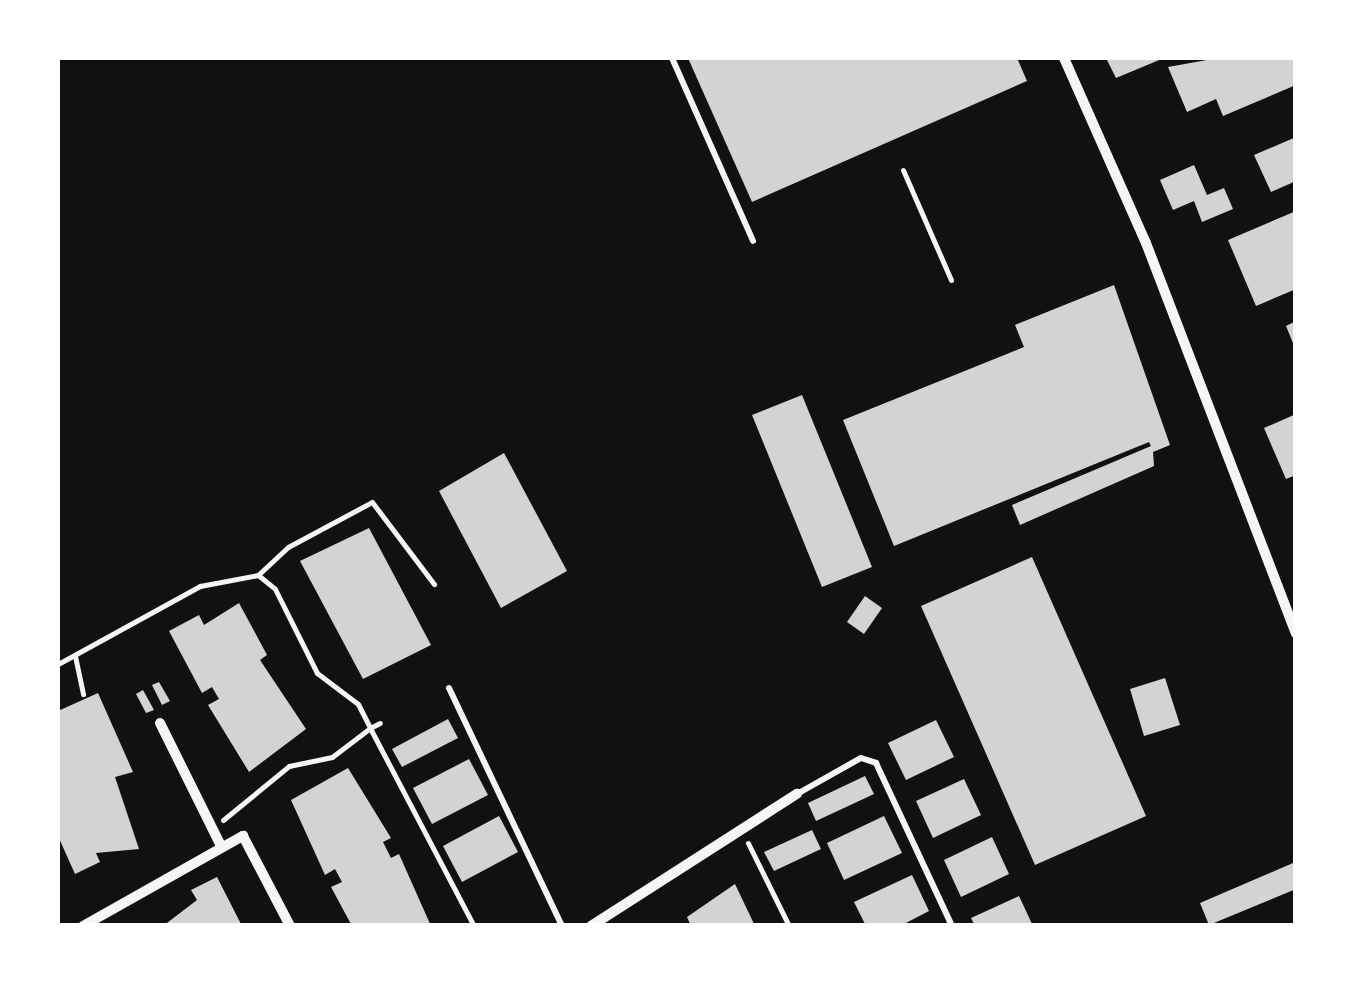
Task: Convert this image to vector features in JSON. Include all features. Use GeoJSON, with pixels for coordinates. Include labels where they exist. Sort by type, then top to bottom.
{"type":"FeatureCollection","features":[{"type":"Feature","properties":{"kind":"street"},"geometry":{"type":"LineString","coordinates":[[1064,58],[1154,261],[1296,633]]}},
{"type":"Feature","properties":{"kind":"street"},"geometry":{"type":"LineString","coordinates":[[160,722],[220,844]]}},
{"type":"Feature","properties":{"kind":"street"},"geometry":{"type":"LineString","coordinates":[[591,926],[797,794]]}},
{"type":"Feature","properties":{"kind":"street"},"geometry":{"type":"LineString","coordinates":[[83,926],[220,844],[243,836],[290,926]]}},
{"type":"Feature","properties":{"kind":"lane"},"geometry":{"type":"LineString","coordinates":[[672,58],[753,241]]}},
{"type":"Feature","properties":{"kind":"lane"},"geometry":{"type":"LineString","coordinates":[[448,688],[562,926]]}},
{"type":"Feature","properties":{"kind":"lane"},"geometry":{"type":"LineString","coordinates":[[797,794],[861,758],[876,763],[952,926]]}},
{"type":"Feature","properties":{"kind":"path"},"geometry":{"type":"LineString","coordinates":[[903,170],[951,280]]}},
{"type":"Feature","properties":{"kind":"path"},"geometry":{"type":"LineString","coordinates":[[58,664],[200,586],[258,575],[288,547],[372,502],[434,584]]}},
{"type":"Feature","properties":{"kind":"path"},"geometry":{"type":"LineString","coordinates":[[258,575],[275,589],[317,673],[358,704],[474,926]]}},
{"type":"Feature","properties":{"kind":"path"},"geometry":{"type":"LineString","coordinates":[[76,656],[82,694]]}},
{"type":"Feature","properties":{"kind":"path"},"geometry":{"type":"LineString","coordinates":[[212,826],[289,766],[332,757],[380,724]]}},
{"type":"Feature","properties":{"kind":"path"},"geometry":{"type":"LineString","coordinates":[[399,783],[408,778]]}},
{"type":"Feature","properties":{"kind":"path"},"geometry":{"type":"LineString","coordinates":[[742,831],[789,926]]}},
{"type":"Feature","properties":{"kind":"path"},"geometry":{"type":"LineString","coordinates":[[429,841],[438,835]]}},
{"type":"Feature","properties":{"kind":"path"},"geometry":{"type":"LineString","coordinates":[[462,902],[471,896]]}},
{"type":"Feature","properties":{"kind":"building"},"geometry":{"type":"Polygon","coordinates":[[[688,58],[1017,58],[1027,81],[752,202],[688,58]]]}},
{"type":"Feature","properties":{"kind":"building"},"geometry":{"type":"Polygon","coordinates":[[[1106,58],[1164,58],[1116,78],[1106,58]]]}},
{"type":"Feature","properties":{"kind":"building"},"geometry":{"type":"Polygon","coordinates":[[[1218,58],[1296,58],[1296,85],[1223,116],[1216,99],[1187,112],[1168,67],[1218,58]]]}},
{"type":"Feature","properties":{"kind":"building"},"geometry":{"type":"Polygon","coordinates":[[[1296,137],[1296,181],[1271,192],[1254,155],[1296,137]]]}},
{"type":"Feature","properties":{"kind":"building"},"geometry":{"type":"Polygon","coordinates":[[[1194,165],[1207,195],[1224,188],[1233,209],[1202,222],[1194,201],[1173,210],[1160,180],[1194,165]]]}},
{"type":"Feature","properties":{"kind":"building"},"geometry":{"type":"Polygon","coordinates":[[[1296,211],[1296,289],[1256,306],[1228,240],[1296,211]]]}},
{"type":"Feature","properties":{"kind":"building"},"geometry":{"type":"Polygon","coordinates":[[[1114,285],[1170,445],[1153,452],[1154,466],[1020,525],[1012,505],[1151,446],[1149,442],[894,546],[843,420],[1024,347],[1015,325],[1114,285]]]}},
{"type":"Feature","properties":{"kind":"building"},"geometry":{"type":"Polygon","coordinates":[[[1296,321],[1296,348],[1295,348],[1286,326],[1296,321]]]}},
{"type":"Feature","properties":{"kind":"building"},"geometry":{"type":"Polygon","coordinates":[[[802,395],[872,567],[822,587],[752,415],[802,395]]]}},
{"type":"Feature","properties":{"kind":"building"},"geometry":{"type":"Polygon","coordinates":[[[1296,414],[1296,475],[1286,479],[1264,428],[1296,414]]]}},
{"type":"Feature","properties":{"kind":"building"},"geometry":{"type":"Polygon","coordinates":[[[504,453],[567,571],[501,608],[439,491],[504,453]]]}},
{"type":"Feature","properties":{"kind":"building"},"geometry":{"type":"Polygon","coordinates":[[[369,528],[431,645],[363,679],[300,561],[369,528]]]}},
{"type":"Feature","properties":{"kind":"building"},"geometry":{"type":"Polygon","coordinates":[[[1032,557],[1146,816],[1035,865],[921,606],[1032,557]]]}},
{"type":"Feature","properties":{"kind":"building"},"geometry":{"type":"Polygon","coordinates":[[[865,596],[882,608],[864,634],[847,622],[865,596]]]}},
{"type":"Feature","properties":{"kind":"building"},"geometry":{"type":"Polygon","coordinates":[[[239,603],[267,655],[260,660],[306,729],[249,772],[208,705],[219,699],[212,687],[202,693],[169,631],[199,615],[204,625],[239,603]]]}},
{"type":"Feature","properties":{"kind":"building"},"geometry":{"type":"Polygon","coordinates":[[[1165,678],[1180,725],[1144,736],[1130,689],[1165,678]]]}},
{"type":"Feature","properties":{"kind":"building"},"geometry":{"type":"Polygon","coordinates":[[[159,682],[170,701],[162,705],[152,685],[159,682]]]}},
{"type":"Feature","properties":{"kind":"building"},"geometry":{"type":"Polygon","coordinates":[[[143,690],[154,710],[146,713],[136,694],[143,690]]]}},
{"type":"Feature","properties":{"kind":"building"},"geometry":{"type":"Polygon","coordinates":[[[98,693],[133,772],[115,777],[139,849],[96,853],[100,862],[75,874],[58,836],[58,711],[98,693]]]}},
{"type":"Feature","properties":{"kind":"building"},"geometry":{"type":"Polygon","coordinates":[[[448,719],[458,738],[402,767],[392,749],[448,719]]]}},
{"type":"Feature","properties":{"kind":"building"},"geometry":{"type":"Polygon","coordinates":[[[936,720],[954,757],[906,780],[888,743],[936,720]]]}},
{"type":"Feature","properties":{"kind":"building"},"geometry":{"type":"Polygon","coordinates":[[[469,759],[488,795],[432,824],[413,788],[469,759]]]}},
{"type":"Feature","properties":{"kind":"building"},"geometry":{"type":"Polygon","coordinates":[[[348,768],[391,838],[383,842],[391,858],[399,854],[431,926],[352,926],[331,887],[342,882],[335,869],[325,875],[291,800],[348,768]]]}},
{"type":"Feature","properties":{"kind":"building"},"geometry":{"type":"Polygon","coordinates":[[[865,776],[874,794],[816,821],[808,803],[865,776]]]}},
{"type":"Feature","properties":{"kind":"building"},"geometry":{"type":"Polygon","coordinates":[[[964,779],[981,815],[933,838],[916,801],[964,779]]]}},
{"type":"Feature","properties":{"kind":"building"},"geometry":{"type":"Polygon","coordinates":[[[499,816],[518,852],[462,882],[443,846],[499,816]]]}},
{"type":"Feature","properties":{"kind":"building"},"geometry":{"type":"Polygon","coordinates":[[[884,816],[902,853],[844,880],[827,843],[884,816]]]}},
{"type":"Feature","properties":{"kind":"building"},"geometry":{"type":"Polygon","coordinates":[[[812,830],[821,849],[774,871],[764,852],[812,830]]]}},
{"type":"Feature","properties":{"kind":"building"},"geometry":{"type":"Polygon","coordinates":[[[992,837],[1009,874],[961,897],[944,860],[992,837]]]}},
{"type":"Feature","properties":{"kind":"building"},"geometry":{"type":"Polygon","coordinates":[[[1293,863],[1296,889],[1209,925],[1200,903],[1293,863]]]}},
{"type":"Feature","properties":{"kind":"building"},"geometry":{"type":"Polygon","coordinates":[[[912,875],[929,911],[900,926],[866,926],[854,902],[912,875]]]}},
{"type":"Feature","properties":{"kind":"building"},"geometry":{"type":"Polygon","coordinates":[[[217,877],[242,926],[163,926],[197,900],[191,890],[217,877]]]}},
{"type":"Feature","properties":{"kind":"building"},"geometry":{"type":"Polygon","coordinates":[[[735,884],[755,926],[691,926],[687,917],[735,884]]]}},
{"type":"Feature","properties":{"kind":"building"},"geometry":{"type":"Polygon","coordinates":[[[1019,896],[1033,926],[975,926],[971,918],[1019,896]]]}}]}
